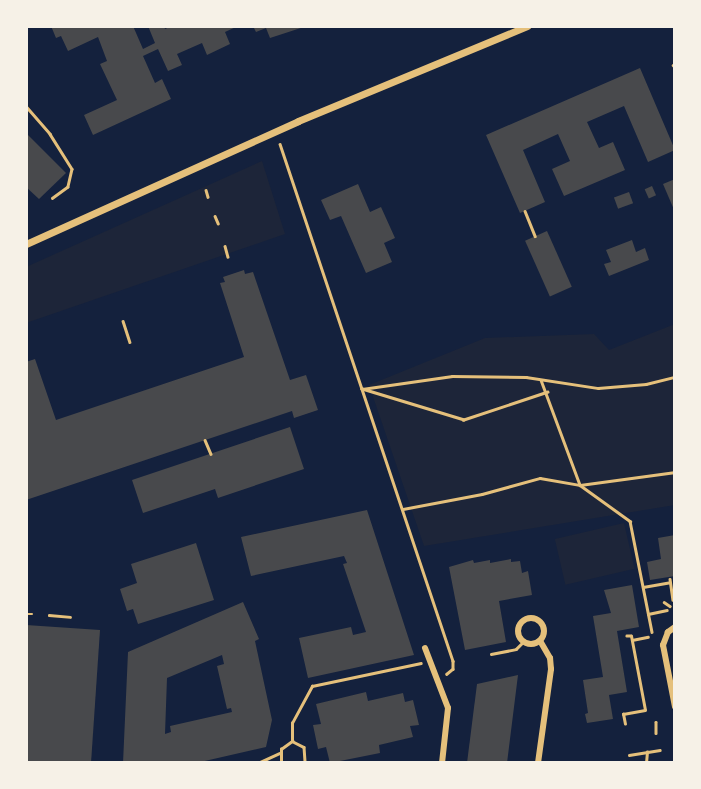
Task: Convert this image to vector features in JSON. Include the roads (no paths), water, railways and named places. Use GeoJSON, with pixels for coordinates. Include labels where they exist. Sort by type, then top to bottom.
{"type":"FeatureCollection","features":[{"type":"Feature","properties":{"kind":"street"},"geometry":{"type":"LineString","coordinates":[[26,244],[298,121],[527,26]]}},
{"type":"Feature","properties":{"kind":"street"},"geometry":{"type":"LineString","coordinates":[[538,763],[551,669],[548,653],[540,641],[543,626],[537,620],[529,618],[521,622],[517,630],[523,642],[529,644],[540,641]]}},
{"type":"Feature","properties":{"kind":"street"},"geometry":{"type":"LineString","coordinates":[[675,627],[668,632],[663,645],[675,707]]}},
{"type":"Feature","properties":{"kind":"street"},"geometry":{"type":"LineString","coordinates":[[425,648],[448,709],[442,763]]}},
{"type":"Feature","properties":{"kind":"lane"},"geometry":{"type":"LineString","coordinates":[[26,106],[50,134],[72,169],[68,187],[54,198]]}},
{"type":"Feature","properties":{"kind":"lane"},"geometry":{"type":"LineString","coordinates":[[491,654],[516,649],[523,642]]}}]}
